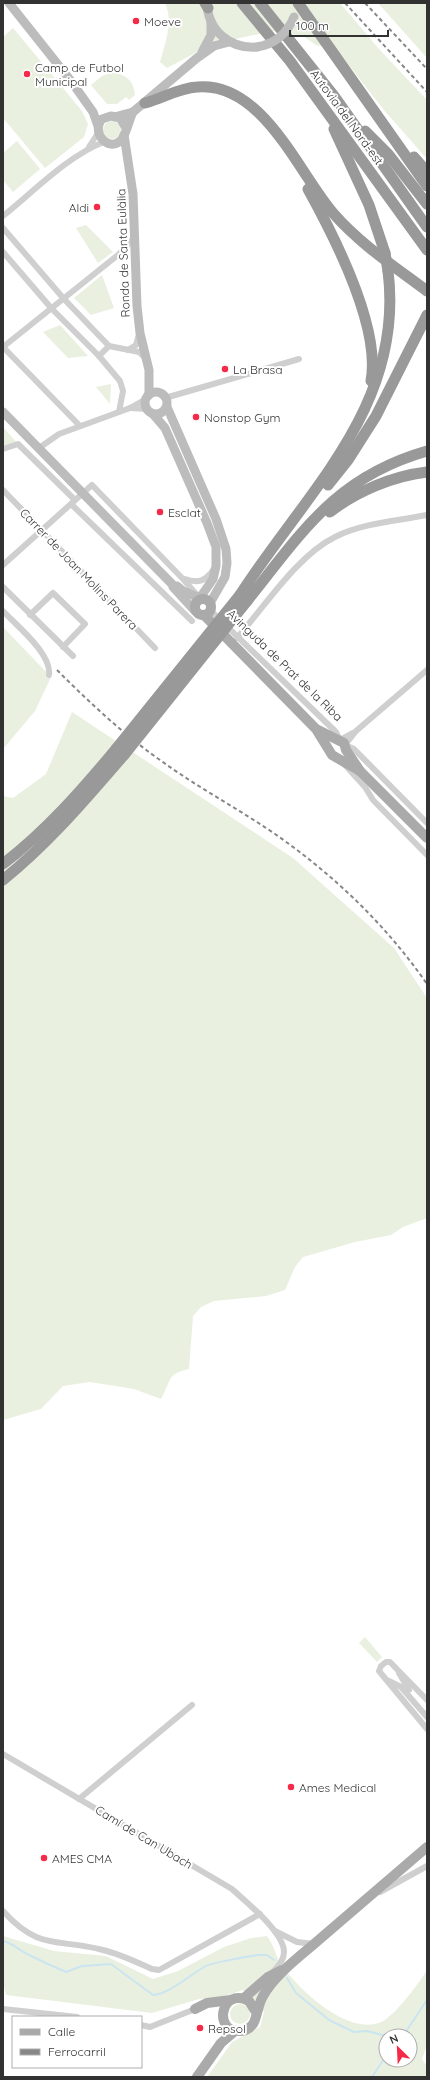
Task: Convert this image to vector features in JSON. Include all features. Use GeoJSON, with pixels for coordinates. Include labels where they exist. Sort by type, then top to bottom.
{"type":"FeatureCollection","features":[{"type":"Feature","properties":{"kind":"highway","name":"Autovia del Nord-est"},"geometry":{"type":"LineString","coordinates":[[242,3],[290,61],[324,106],[427,250]]}},
{"type":"Feature","properties":{"kind":"highway","name":"Autovia del Nord-est"},"geometry":{"type":"LineString","coordinates":[[260,3],[344,110],[427,227]]}},
{"type":"Feature","properties":{"kind":"highway"},"geometry":{"type":"LineString","coordinates":[[297,3],[427,186]]}},
{"type":"Feature","properties":{"kind":"highway"},"geometry":{"type":"LineString","coordinates":[[145,103],[186,88],[208,86],[225,90],[242,99],[259,112],[274,130],[324,202],[346,228],[371,249],[427,291]]}},
{"type":"Feature","properties":{"kind":"highway"},"geometry":{"type":"LineString","coordinates":[[244,598],[276,542],[326,476],[348,440],[370,397],[382,360],[390,314],[388,271],[385,253],[377,225],[324,106]]}},
{"type":"Feature","properties":{"kind":"highway"},"geometry":{"type":"LineString","coordinates":[[344,110],[388,154],[427,204]]}},
{"type":"Feature","properties":{"kind":"highway"},"geometry":{"type":"LineString","coordinates":[[382,121],[427,172]]}},
{"type":"Feature","properties":{"kind":"highway"},"geometry":{"type":"LineString","coordinates":[[290,153],[342,258],[360,304],[369,336],[372,361],[371,379],[348,440]]}},
{"type":"Feature","properties":{"kind":"highway"},"geometry":{"type":"LineString","coordinates":[[3,880],[25,862],[71,817],[120,752],[244,598],[294,527],[341,469],[366,432],[386,398],[425,318]]}},
{"type":"Feature","properties":{"kind":"highway"},"geometry":{"type":"LineString","coordinates":[[271,571],[304,529],[317,515],[346,490],[387,466],[427,451]]}},
{"type":"Feature","properties":{"kind":"highway"},"geometry":{"type":"LineString","coordinates":[[244,598],[321,519],[344,502],[392,480],[427,472]]}},
{"type":"Feature","properties":{"kind":"highway"},"geometry":{"type":"LineString","coordinates":[[3,864],[40,833],[120,752]]}},
{"type":"Feature","properties":{"kind":"main road"},"geometry":{"type":"LineString","coordinates":[[8,3],[71,81],[93,112],[98,129],[108,143],[127,158]]}},
{"type":"Feature","properties":{"kind":"main road"},"geometry":{"type":"LineString","coordinates":[[211,22],[219,34],[229,42],[243,47],[257,47],[278,39],[287,30],[294,17],[297,3]]}},
{"type":"Feature","properties":{"kind":"main road"},"geometry":{"type":"LineString","coordinates":[[197,58],[204,49],[211,35],[211,22],[207,5]]}},
{"type":"Feature","properties":{"kind":"main road"},"geometry":{"type":"LineString","coordinates":[[98,129],[102,119],[133,112],[197,58],[214,46],[229,42]]}},
{"type":"Feature","properties":{"kind":"main road"},"geometry":{"type":"LineString","coordinates":[[71,81],[95,106],[124,121],[125,132]]}},
{"type":"Feature","properties":{"kind":"main road"},"geometry":{"type":"LineString","coordinates":[[108,143],[118,143],[125,132],[133,112]]}},
{"type":"Feature","properties":{"kind":"main road","name":"Ronda de Santa Eulàlia"},"geometry":{"type":"LineString","coordinates":[[125,132],[127,158],[132,185],[135,237],[135,289],[140,333],[146,359],[149,370],[165,399],[216,520],[226,549],[227,563],[225,577],[203,606]]}},
{"type":"Feature","properties":{"kind":"main road","name":"Ronda de Santa Eulàlia"},"geometry":{"type":"LineString","coordinates":[[149,370],[148,397],[150,412]]}},
{"type":"Feature","properties":{"kind":"main road"},"geometry":{"type":"LineString","coordinates":[[148,397],[155,392],[165,399],[162,413],[150,412]]}},
{"type":"Feature","properties":{"kind":"main road"},"geometry":{"type":"LineString","coordinates":[[3,412],[172,584],[173,587],[203,606]]}},
{"type":"Feature","properties":{"kind":"main road"},"geometry":{"type":"LineString","coordinates":[[150,412],[165,428],[207,522],[216,547],[216,566],[203,606]]}},
{"type":"Feature","properties":{"kind":"main road"},"geometry":{"type":"LineString","coordinates":[[172,584],[203,606]]}},
{"type":"Feature","properties":{"kind":"main road","name":"Avinguda de Prat de la Riba"},"geometry":{"type":"LineString","coordinates":[[203,606],[316,729]]}},
{"type":"Feature","properties":{"kind":"main road"},"geometry":{"type":"LineString","coordinates":[[316,729],[342,743],[360,771],[427,838]]}},
{"type":"Feature","properties":{"kind":"main road"},"geometry":{"type":"LineString","coordinates":[[316,729],[328,747],[330,753],[360,771]]}},
{"type":"Feature","properties":{"kind":"main road"},"geometry":{"type":"LineString","coordinates":[[328,747],[332,742],[342,743]]}},
{"type":"Feature","properties":{"kind":"main road"},"geometry":{"type":"LineString","coordinates":[[340,759],[342,756],[342,743]]}},
{"type":"Feature","properties":{"kind":"main road"},"geometry":{"type":"LineString","coordinates":[[244,1998],[268,1977],[314,1944],[427,1847]]}},
{"type":"Feature","properties":{"kind":"main road"},"geometry":{"type":"LineString","coordinates":[[256,2012],[264,1993],[287,1964]]}},
{"type":"Feature","properties":{"kind":"main road"},"geometry":{"type":"LineString","coordinates":[[195,2009],[207,2003],[244,1998],[254,2006],[256,2012],[256,2018],[249,2028],[236,2031],[222,2043],[197,2077]]}},
{"type":"Feature","properties":{"kind":"main road"},"geometry":{"type":"LineString","coordinates":[[222,2043],[225,2022],[225,2006],[231,2000]]}},
{"type":"Feature","properties":{"kind":"main road"},"geometry":{"type":"LineString","coordinates":[[195,2009],[214,2009],[225,2022],[236,2031]]}},
{"type":"Feature","properties":{"kind":"street"},"geometry":{"type":"LineString","coordinates":[[86,150],[98,129]]}},
{"type":"Feature","properties":{"kind":"street"},"geometry":{"type":"LineString","coordinates":[[3,216],[86,150],[108,143]]}},
{"type":"Feature","properties":{"kind":"street"},"geometry":{"type":"LineString","coordinates":[[3,228],[64,299],[109,346],[139,352],[146,359]]}},
{"type":"Feature","properties":{"kind":"street"},"geometry":{"type":"LineString","coordinates":[[80,426],[3,347],[125,249],[135,237]]}},
{"type":"Feature","properties":{"kind":"street"},"geometry":{"type":"LineString","coordinates":[[125,249],[135,255]]}},
{"type":"Feature","properties":{"kind":"street"},"geometry":{"type":"LineString","coordinates":[[3,252],[52,309],[99,356],[122,386],[119,412]]}},
{"type":"Feature","properties":{"kind":"street"},"geometry":{"type":"LineString","coordinates":[[128,350],[136,345],[140,333]]}},
{"type":"Feature","properties":{"kind":"street"},"geometry":{"type":"LineString","coordinates":[[99,356],[109,346]]}},
{"type":"Feature","properties":{"kind":"street"},"geometry":{"type":"LineString","coordinates":[[165,399],[299,359]]}},
{"type":"Feature","properties":{"kind":"street"},"geometry":{"type":"LineString","coordinates":[[39,448],[59,434],[130,408],[148,397]]}},
{"type":"Feature","properties":{"kind":"street"},"geometry":{"type":"LineString","coordinates":[[130,408],[150,412]]}},
{"type":"Feature","properties":{"kind":"street"},"geometry":{"type":"LineString","coordinates":[[3,449],[18,444],[73,502],[192,621]]}},
{"type":"Feature","properties":{"kind":"street","name":"Avinguda de Prat de la Riba"},"geometry":{"type":"LineString","coordinates":[[82,493],[92,485],[183,578],[203,606],[336,732],[342,743],[354,749],[427,823]]}},
{"type":"Feature","properties":{"kind":"street","name":"Carrer de Joan Molins Parera"},"geometry":{"type":"LineString","coordinates":[[3,490],[155,648]]}},
{"type":"Feature","properties":{"kind":"street"},"geometry":{"type":"LineString","coordinates":[[3,566],[82,493]]}},
{"type":"Feature","properties":{"kind":"street"},"geometry":{"type":"LineString","coordinates":[[237,638],[302,562],[325,542],[358,528],[427,515]]}},
{"type":"Feature","properties":{"kind":"street"},"geometry":{"type":"LineString","coordinates":[[183,578],[192,582],[201,581],[208,577],[216,566]]}},
{"type":"Feature","properties":{"kind":"street"},"geometry":{"type":"LineString","coordinates":[[3,587],[73,656]]}},
{"type":"Feature","properties":{"kind":"street"},"geometry":{"type":"LineString","coordinates":[[30,615],[52,593],[58,598],[85,624],[64,647]]}},
{"type":"Feature","properties":{"kind":"street"},"geometry":{"type":"LineString","coordinates":[[3,611],[46,657],[50,669],[49,675]]}},
{"type":"Feature","properties":{"kind":"street"},"geometry":{"type":"LineString","coordinates":[[342,743],[427,670]]}},
{"type":"Feature","properties":{"kind":"street"},"geometry":{"type":"LineString","coordinates":[[340,759],[365,787],[373,800],[427,855]]}},
{"type":"Feature","properties":{"kind":"street"},"geometry":{"type":"LineString","coordinates":[[427,1700],[390,1662],[383,1664],[379,1671],[427,1729]]}},
{"type":"Feature","properties":{"kind":"street"},"geometry":{"type":"LineString","coordinates":[[398,1671],[404,1684],[427,1711]]}},
{"type":"Feature","properties":{"kind":"street"},"geometry":{"type":"LineString","coordinates":[[387,1680],[401,1687],[427,1717]]}},
{"type":"Feature","properties":{"kind":"street"},"geometry":{"type":"LineString","coordinates":[[79,1799],[192,1705]]}},
{"type":"Feature","properties":{"kind":"street","name":"Camí de Can Ubach"},"geometry":{"type":"LineString","coordinates":[[3,1754],[232,1889],[260,1914],[275,1931],[284,1949],[287,1964]]}},
{"type":"Feature","properties":{"kind":"street"},"geometry":{"type":"LineString","coordinates":[[365,1901],[427,1866]]}},
{"type":"Feature","properties":{"kind":"street"},"geometry":{"type":"LineString","coordinates":[[3,1911],[28,1934],[46,1942],[102,1949],[152,1969],[159,1970],[260,1914]]}},
{"type":"Feature","properties":{"kind":"street","name":"Camí de Can Ubach"},"geometry":{"type":"LineString","coordinates":[[275,1931],[297,1942],[314,1944]]}},
{"type":"Feature","properties":{"kind":"street"},"geometry":{"type":"LineString","coordinates":[[3,2009],[68,2016]]}},
{"type":"Feature","properties":{"kind":"street"},"geometry":{"type":"LineString","coordinates":[[142,2025],[150,2026],[195,2009]]}},
{"type":"Feature","properties":{"kind":"green space"},"geometry":{"type":"Polygon","coordinates":[[[165,3],[340,3],[380,50],[427,100],[427,159],[384,110],[337,50],[316,45],[303,36],[272,31],[212,44],[167,68],[160,62],[169,25],[168,10],[165,3]]]}},
{"type":"Feature","properties":{"kind":"green space"},"geometry":{"type":"Polygon","coordinates":[[[378,3],[427,3],[427,58],[378,3]]]}},
{"type":"Feature","properties":{"kind":"green space","name":"Camp de Futbol Municipal"},"geometry":{"type":"Polygon","coordinates":[[[13,28],[82,111],[88,124],[84,137],[45,168],[3,118],[3,37],[13,28]]]}},
{"type":"Feature","properties":{"kind":"green space"},"geometry":{"type":"Polygon","coordinates":[[[110,73],[120,74],[128,78],[133,85],[135,95],[129,100],[126,97],[117,104],[107,104],[91,85],[102,76],[110,73]]]}},
{"type":"Feature","properties":{"kind":"green space"},"geometry":{"type":"Polygon","coordinates":[[[108,121],[116,121],[121,126],[119,137],[116,139],[108,139],[103,134],[103,126],[108,121]]]}},
{"type":"Feature","properties":{"kind":"green space"},"geometry":{"type":"Polygon","coordinates":[[[17,141],[40,169],[13,192],[3,180],[3,153],[17,141]]]}},
{"type":"Feature","properties":{"kind":"green space"},"geometry":{"type":"Polygon","coordinates":[[[86,225],[113,252],[98,263],[76,228],[86,225]]]}},
{"type":"Feature","properties":{"kind":"green space"},"geometry":{"type":"Polygon","coordinates":[[[102,275],[114,308],[91,315],[74,298],[102,275]]]}},
{"type":"Feature","properties":{"kind":"green space"},"geometry":{"type":"Polygon","coordinates":[[[60,325],[88,356],[68,358],[43,332],[60,325]]]}},
{"type":"Feature","properties":{"kind":"green space"},"geometry":{"type":"Polygon","coordinates":[[[111,384],[110,404],[96,387],[111,384]]]}},
{"type":"Feature","properties":{"kind":"green space"},"geometry":{"type":"Polygon","coordinates":[[[3,427],[18,444],[3,446],[3,427]]]}},
{"type":"Feature","properties":{"kind":"green space"},"geometry":{"type":"Polygon","coordinates":[[[3,627],[51,677],[35,711],[3,749],[3,627]]]}},
{"type":"Feature","properties":{"kind":"green space"},"geometry":{"type":"Polygon","coordinates":[[[72,712],[293,858],[394,948],[427,998],[427,1218],[403,1227],[391,1235],[355,1242],[303,1257],[295,1267],[285,1290],[266,1296],[214,1301],[201,1307],[193,1316],[189,1369],[176,1373],[170,1379],[161,1399],[134,1389],[90,1382],[63,1386],[41,1409],[3,1420],[3,796],[13,798],[46,774],[72,712]]]}},
{"type":"Feature","properties":{"kind":"green space"},"geometry":{"type":"Polygon","coordinates":[[[365,1637],[382,1657],[377,1662],[359,1643],[365,1637]]]}},
{"type":"Feature","properties":{"kind":"green space"},"geometry":{"type":"Polygon","coordinates":[[[3,1936],[54,1951],[106,1956],[153,1979],[178,1971],[224,1947],[251,1938],[267,1936],[279,1961],[297,1984],[325,2008],[340,2017],[355,2023],[370,2025],[383,2021],[401,2005],[427,1970],[427,2045],[422,2059],[427,2066],[427,2077],[207,2077],[232,2042],[260,2027],[264,2012],[243,1990],[218,1998],[199,1999],[152,2013],[6,1995],[3,1983],[3,1936]]]}},
{"type":"Feature","properties":{"kind":"green space"},"geometry":{"type":"Polygon","coordinates":[[[240,2004],[247,2007],[250,2014],[247,2021],[240,2024],[233,2021],[230,2014],[233,2007],[240,2004]]]}},
{"type":"Feature","properties":{"kind":"waterway"},"geometry":{"type":"LineString","coordinates":[[3,1941],[12,1944],[30,1956],[66,1972],[82,1966],[111,1964],[153,1995],[159,1994],[179,1984],[208,1965],[259,1955],[267,1955],[274,1960]]}},
{"type":"Feature","properties":{"kind":"waterway"},"geometry":{"type":"LineString","coordinates":[[287,1978],[296,1993],[329,2020],[354,2032],[367,2031],[378,2034]]}},
{"type":"Feature","properties":{"kind":"waterway"},"geometry":{"type":"LineString","coordinates":[[408,2028],[427,2000]]}},
{"type":"Feature","properties":{"kind":"waterway"},"geometry":{"type":"LineString","coordinates":[[372,2077],[378,2068]]}},
{"type":"Feature","properties":{"kind":"railway"},"geometry":{"type":"LineString","coordinates":[[345,3],[427,92]]}},
{"type":"Feature","properties":{"kind":"railway"},"geometry":{"type":"LineString","coordinates":[[365,3],[427,69]]}},
{"type":"Feature","properties":{"kind":"railway"},"geometry":{"type":"LineString","coordinates":[[57,670],[81,694],[146,750],[174,770],[275,834],[318,866],[358,902],[376,921],[394,941],[427,984]]}},
{"type":"Feature","properties":{"kind":"place","name":"Moeve"},"geometry":{"type":"Point","coordinates":[136,21]}},
{"type":"Feature","properties":{"kind":"place","name":"Camp de Futbol Municipal"},"geometry":{"type":"Point","coordinates":[27,74]}},
{"type":"Feature","properties":{"kind":"place","name":"Aldi"},"geometry":{"type":"Point","coordinates":[97,207]}},
{"type":"Feature","properties":{"kind":"place","name":"La Brasa"},"geometry":{"type":"Point","coordinates":[225,369]}},
{"type":"Feature","properties":{"kind":"place","name":"Nonstop Gym"},"geometry":{"type":"Point","coordinates":[196,417]}},
{"type":"Feature","properties":{"kind":"place","name":"Esclat"},"geometry":{"type":"Point","coordinates":[160,512]}},
{"type":"Feature","properties":{"kind":"place","name":"Ames Medical"},"geometry":{"type":"Point","coordinates":[291,1787]}},
{"type":"Feature","properties":{"kind":"place","name":"AMES CMA"},"geometry":{"type":"Point","coordinates":[44,1858]}},
{"type":"Feature","properties":{"kind":"place","name":"Repsol"},"geometry":{"type":"Point","coordinates":[200,2028]}}]}
